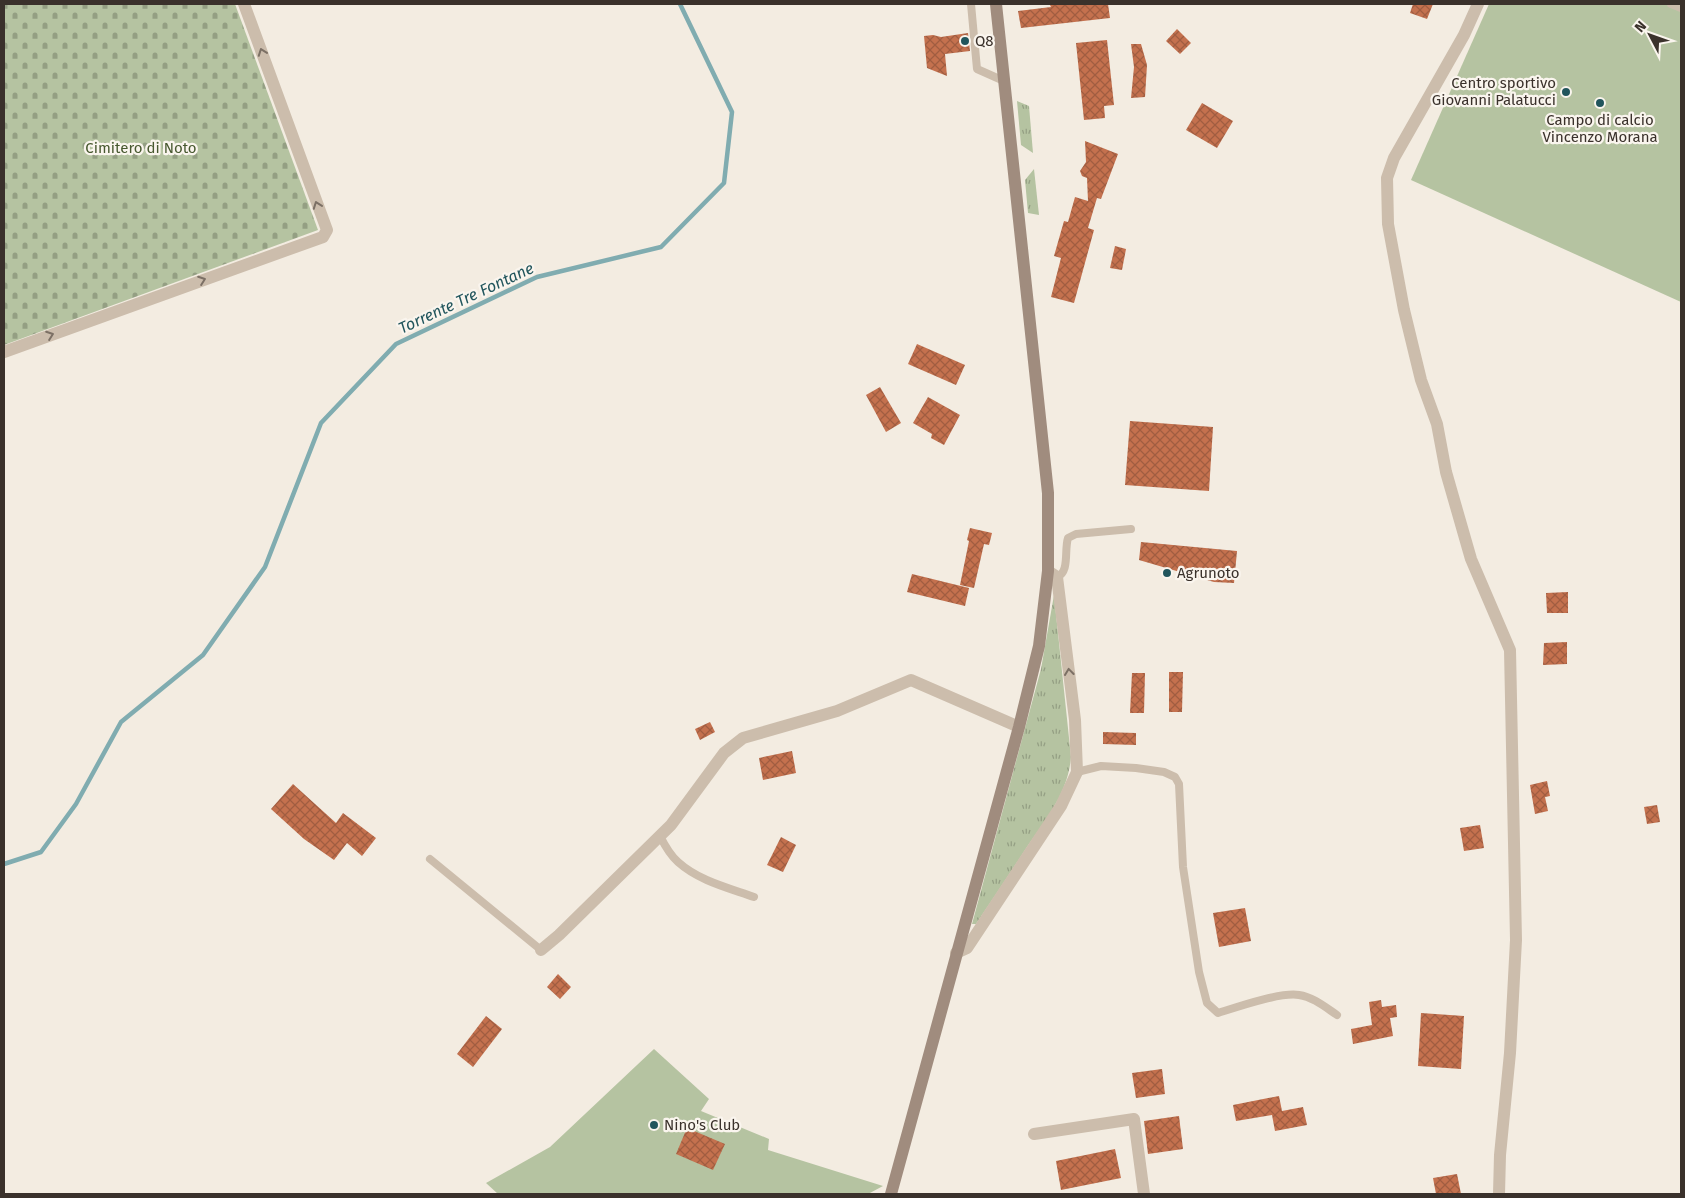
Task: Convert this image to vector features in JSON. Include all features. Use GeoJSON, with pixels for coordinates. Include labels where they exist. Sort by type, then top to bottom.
{"type":"FeatureCollection","features":[{"type":"Feature","properties":{"kind":"main road"},"geometry":{"type":"LineString","coordinates":[[891,1194],[1019,727],[1039,646],[1053,574],[1048,492],[996,4]]}},
{"type":"Feature","properties":{"kind":"street"},"geometry":{"type":"LineString","coordinates":[[4,352],[323,236],[327,230],[244,4]]}},
{"type":"Feature","properties":{"kind":"street"},"geometry":{"type":"LineString","coordinates":[[1478,4],[1464,36],[1394,158],[1387,178],[1387,187],[1388,224],[1404,310],[1421,380],[1437,424],[1446,472],[1471,559],[1510,650],[1516,940],[1510,1053],[1500,1155],[1499,1194]]}},
{"type":"Feature","properties":{"kind":"street"},"geometry":{"type":"LineString","coordinates":[[956,952],[967,948],[1061,806],[1076,772],[1075,720],[1053,574]]}},
{"type":"Feature","properties":{"kind":"street"},"geometry":{"type":"LineString","coordinates":[[541,950],[559,936],[671,825],[724,754],[743,738],[838,711],[911,680],[1019,727]]}},
{"type":"Feature","properties":{"kind":"street"},"geometry":{"type":"LineString","coordinates":[[1034,1134],[1134,1118],[1144,1194]]}},
{"type":"Feature","properties":{"kind":"lane"},"geometry":{"type":"LineString","coordinates":[[971,4],[977,68],[1004,81]]}},
{"type":"Feature","properties":{"kind":"lane"},"geometry":{"type":"LineString","coordinates":[[1671,4],[1681,8]]}},
{"type":"Feature","properties":{"kind":"lane"},"geometry":{"type":"LineString","coordinates":[[1053,574],[1062,575],[1068,538],[1076,534],[1131,529]]}},
{"type":"Feature","properties":{"kind":"lane"},"geometry":{"type":"LineString","coordinates":[[1076,772],[1101,766],[1136,768],[1164,772],[1175,778],[1179,784],[1184,867],[1199,972],[1207,1004],[1218,1013],[1270,998],[1297,994],[1312,998],[1337,1015]]}},
{"type":"Feature","properties":{"kind":"lane"},"geometry":{"type":"LineString","coordinates":[[660,836],[668,850],[686,868],[712,882],[754,897]]}},
{"type":"Feature","properties":{"kind":"lane"},"geometry":{"type":"LineString","coordinates":[[430,859],[541,950]]}},
{"type":"Feature","properties":{"kind":"green space","name":"Cimitero di Noto"},"geometry":{"type":"Polygon","coordinates":[[[4,4],[235,4],[318,230],[4,345],[4,4]]]}},
{"type":"Feature","properties":{"kind":"green space","name":"Centro sportivo Giovanni Palatucci"},"geometry":{"type":"Polygon","coordinates":[[[1489,4],[1681,4],[1681,302],[1411,180],[1489,4]]]}},
{"type":"Feature","properties":{"kind":"green space"},"geometry":{"type":"Polygon","coordinates":[[[1017,101],[1029,106],[1033,153],[1021,145],[1017,101]]]}},
{"type":"Feature","properties":{"kind":"green space"},"geometry":{"type":"Polygon","coordinates":[[[1034,169],[1039,215],[1028,213],[1025,180],[1034,169]]]}},
{"type":"Feature","properties":{"kind":"green space"},"geometry":{"type":"Polygon","coordinates":[[[1054,595],[1071,757],[1069,770],[1060,795],[1048,817],[976,924],[972,924],[1041,669],[1054,595]]]}},
{"type":"Feature","properties":{"kind":"green space","name":"Nino's Club"},"geometry":{"type":"Polygon","coordinates":[[[654,1049],[709,1099],[701,1111],[769,1139],[768,1150],[883,1186],[868,1194],[498,1194],[486,1183],[550,1147],[654,1049]]]}},
{"type":"Feature","properties":{"kind":"building"},"geometry":{"type":"Polygon","coordinates":[[[1108,4],[1110,18],[1021,28],[1018,11],[1051,7],[1050,5],[1108,4]]]}},
{"type":"Feature","properties":{"kind":"building"},"geometry":{"type":"Polygon","coordinates":[[[1413,4],[1433,4],[1427,19],[1410,13],[1413,4]]]}},
{"type":"Feature","properties":{"kind":"building"},"geometry":{"type":"Polygon","coordinates":[[[1177,29],[1191,43],[1180,54],[1166,41],[1177,29]]]}},
{"type":"Feature","properties":{"kind":"building"},"geometry":{"type":"Polygon","coordinates":[[[968,33],[970,51],[945,54],[947,76],[927,68],[924,36],[933,35],[941,37],[968,33]]]}},
{"type":"Feature","properties":{"kind":"building"},"geometry":{"type":"Polygon","coordinates":[[[1107,40],[1114,105],[1104,106],[1105,118],[1084,120],[1076,43],[1107,40]]]}},
{"type":"Feature","properties":{"kind":"building"},"geometry":{"type":"Polygon","coordinates":[[[1131,44],[1141,44],[1147,65],[1145,97],[1131,98],[1134,67],[1131,44]]]}},
{"type":"Feature","properties":{"kind":"building"},"geometry":{"type":"Polygon","coordinates":[[[1202,103],[1233,121],[1217,148],[1186,130],[1202,103]]]}},
{"type":"Feature","properties":{"kind":"building"},"geometry":{"type":"Polygon","coordinates":[[[1085,141],[1118,154],[1101,199],[1097,198],[1088,228],[1094,230],[1074,303],[1051,297],[1061,258],[1054,256],[1064,221],[1068,222],[1075,197],[1088,201],[1087,178],[1082,176],[1080,171],[1086,162],[1085,141]]]}},
{"type":"Feature","properties":{"kind":"building"},"geometry":{"type":"Polygon","coordinates":[[[1115,246],[1126,249],[1122,270],[1110,268],[1115,246]]]}},
{"type":"Feature","properties":{"kind":"building"},"geometry":{"type":"Polygon","coordinates":[[[917,344],[965,365],[956,385],[908,364],[917,344]]]}},
{"type":"Feature","properties":{"kind":"building"},"geometry":{"type":"Polygon","coordinates":[[[880,387],[901,423],[886,432],[866,395],[880,387]]]}},
{"type":"Feature","properties":{"kind":"building"},"geometry":{"type":"Polygon","coordinates":[[[928,397],[960,415],[944,445],[931,438],[932,434],[913,423],[928,397]]]}},
{"type":"Feature","properties":{"kind":"building"},"geometry":{"type":"Polygon","coordinates":[[[1130,421],[1213,427],[1209,491],[1125,485],[1130,421]]]}},
{"type":"Feature","properties":{"kind":"building"},"geometry":{"type":"Polygon","coordinates":[[[970,528],[992,533],[989,545],[984,544],[974,588],[960,585],[970,528]]]}},
{"type":"Feature","properties":{"kind":"building"},"geometry":{"type":"Polygon","coordinates":[[[1141,542],[1237,551],[1234,583],[1214,582],[1139,560],[1141,542]]]}},
{"type":"Feature","properties":{"kind":"building"},"geometry":{"type":"Polygon","coordinates":[[[912,574],[969,588],[965,606],[907,592],[912,574]]]}},
{"type":"Feature","properties":{"kind":"building"},"geometry":{"type":"Polygon","coordinates":[[[1568,592],[1568,613],[1547,613],[1546,593],[1568,592]]]}},
{"type":"Feature","properties":{"kind":"building"},"geometry":{"type":"Polygon","coordinates":[[[1567,642],[1567,664],[1543,665],[1544,643],[1567,642]]]}},
{"type":"Feature","properties":{"kind":"building"},"geometry":{"type":"Polygon","coordinates":[[[1169,672],[1183,672],[1182,712],[1169,712],[1169,672]]]}},
{"type":"Feature","properties":{"kind":"building"},"geometry":{"type":"Polygon","coordinates":[[[1132,673],[1145,673],[1144,713],[1130,713],[1132,673]]]}},
{"type":"Feature","properties":{"kind":"building"},"geometry":{"type":"Polygon","coordinates":[[[710,722],[715,732],[700,740],[695,729],[710,722]]]}},
{"type":"Feature","properties":{"kind":"building"},"geometry":{"type":"Polygon","coordinates":[[[1103,732],[1136,733],[1136,745],[1103,744],[1103,732]]]}},
{"type":"Feature","properties":{"kind":"building"},"geometry":{"type":"Polygon","coordinates":[[[792,751],[796,773],[763,780],[759,758],[792,751]]]}},
{"type":"Feature","properties":{"kind":"building"},"geometry":{"type":"Polygon","coordinates":[[[1547,781],[1550,796],[1545,797],[1548,811],[1535,814],[1530,785],[1547,781]]]}},
{"type":"Feature","properties":{"kind":"building"},"geometry":{"type":"Polygon","coordinates":[[[293,784],[336,823],[343,813],[376,838],[362,856],[347,843],[334,860],[304,839],[271,809],[293,784]]]}},
{"type":"Feature","properties":{"kind":"building"},"geometry":{"type":"Polygon","coordinates":[[[1657,805],[1660,822],[1647,824],[1644,807],[1657,805]]]}},
{"type":"Feature","properties":{"kind":"building"},"geometry":{"type":"Polygon","coordinates":[[[1480,825],[1484,848],[1464,851],[1460,828],[1480,825]]]}},
{"type":"Feature","properties":{"kind":"building"},"geometry":{"type":"Polygon","coordinates":[[[781,837],[796,845],[783,872],[767,865],[781,837]]]}},
{"type":"Feature","properties":{"kind":"building"},"geometry":{"type":"Polygon","coordinates":[[[1245,908],[1251,941],[1219,947],[1213,913],[1245,908]]]}},
{"type":"Feature","properties":{"kind":"building"},"geometry":{"type":"Polygon","coordinates":[[[558,974],[571,987],[560,999],[547,987],[558,974]]]}},
{"type":"Feature","properties":{"kind":"building"},"geometry":{"type":"Polygon","coordinates":[[[1381,1000],[1382,1007],[1396,1005],[1397,1017],[1390,1018],[1393,1036],[1353,1044],[1351,1029],[1372,1025],[1369,1002],[1381,1000]]]}},
{"type":"Feature","properties":{"kind":"building"},"geometry":{"type":"Polygon","coordinates":[[[1421,1013],[1464,1016],[1461,1069],[1418,1066],[1421,1013]]]}},
{"type":"Feature","properties":{"kind":"building"},"geometry":{"type":"Polygon","coordinates":[[[486,1016],[502,1029],[473,1067],[457,1054],[486,1016]]]}},
{"type":"Feature","properties":{"kind":"building"},"geometry":{"type":"Polygon","coordinates":[[[1162,1069],[1165,1094],[1136,1098],[1132,1073],[1162,1069]]]}},
{"type":"Feature","properties":{"kind":"building"},"geometry":{"type":"Polygon","coordinates":[[[1279,1096],[1282,1111],[1303,1107],[1307,1125],[1275,1131],[1272,1115],[1236,1121],[1233,1105],[1279,1096]]]}},
{"type":"Feature","properties":{"kind":"building"},"geometry":{"type":"Polygon","coordinates":[[[1179,1116],[1183,1149],[1148,1154],[1144,1121],[1179,1116]]]}},
{"type":"Feature","properties":{"kind":"building"},"geometry":{"type":"Polygon","coordinates":[[[687,1128],[725,1144],[713,1170],[676,1154],[687,1128]]]}},
{"type":"Feature","properties":{"kind":"building"},"geometry":{"type":"Polygon","coordinates":[[[1115,1149],[1121,1178],[1061,1190],[1056,1161],[1115,1149]]]}},
{"type":"Feature","properties":{"kind":"building"},"geometry":{"type":"Polygon","coordinates":[[[1457,1174],[1461,1194],[1436,1194],[1433,1178],[1457,1174]]]}},
{"type":"Feature","properties":{"kind":"waterway","name":"Torrente Tre Fontane"},"geometry":{"type":"LineString","coordinates":[[4,864],[41,852],[76,804],[121,722],[203,655],[265,567],[321,423],[396,344],[537,277],[661,247],[724,183],[732,112],[680,4]]}},
{"type":"Feature","properties":{"kind":"place","name":"Q8"},"geometry":{"type":"Point","coordinates":[965,41]}},
{"type":"Feature","properties":{"kind":"place","name":"Centro sportivo Giovanni Palatucci"},"geometry":{"type":"Point","coordinates":[1566,92]}},
{"type":"Feature","properties":{"kind":"place","name":"Campo di calcio Vincenzo Morana"},"geometry":{"type":"Point","coordinates":[1600,103]}},
{"type":"Feature","properties":{"kind":"place","name":"Agrunoto"},"geometry":{"type":"Point","coordinates":[1167,573]}},
{"type":"Feature","properties":{"kind":"place","name":"Nino's Club"},"geometry":{"type":"Point","coordinates":[654,1125]}}]}
